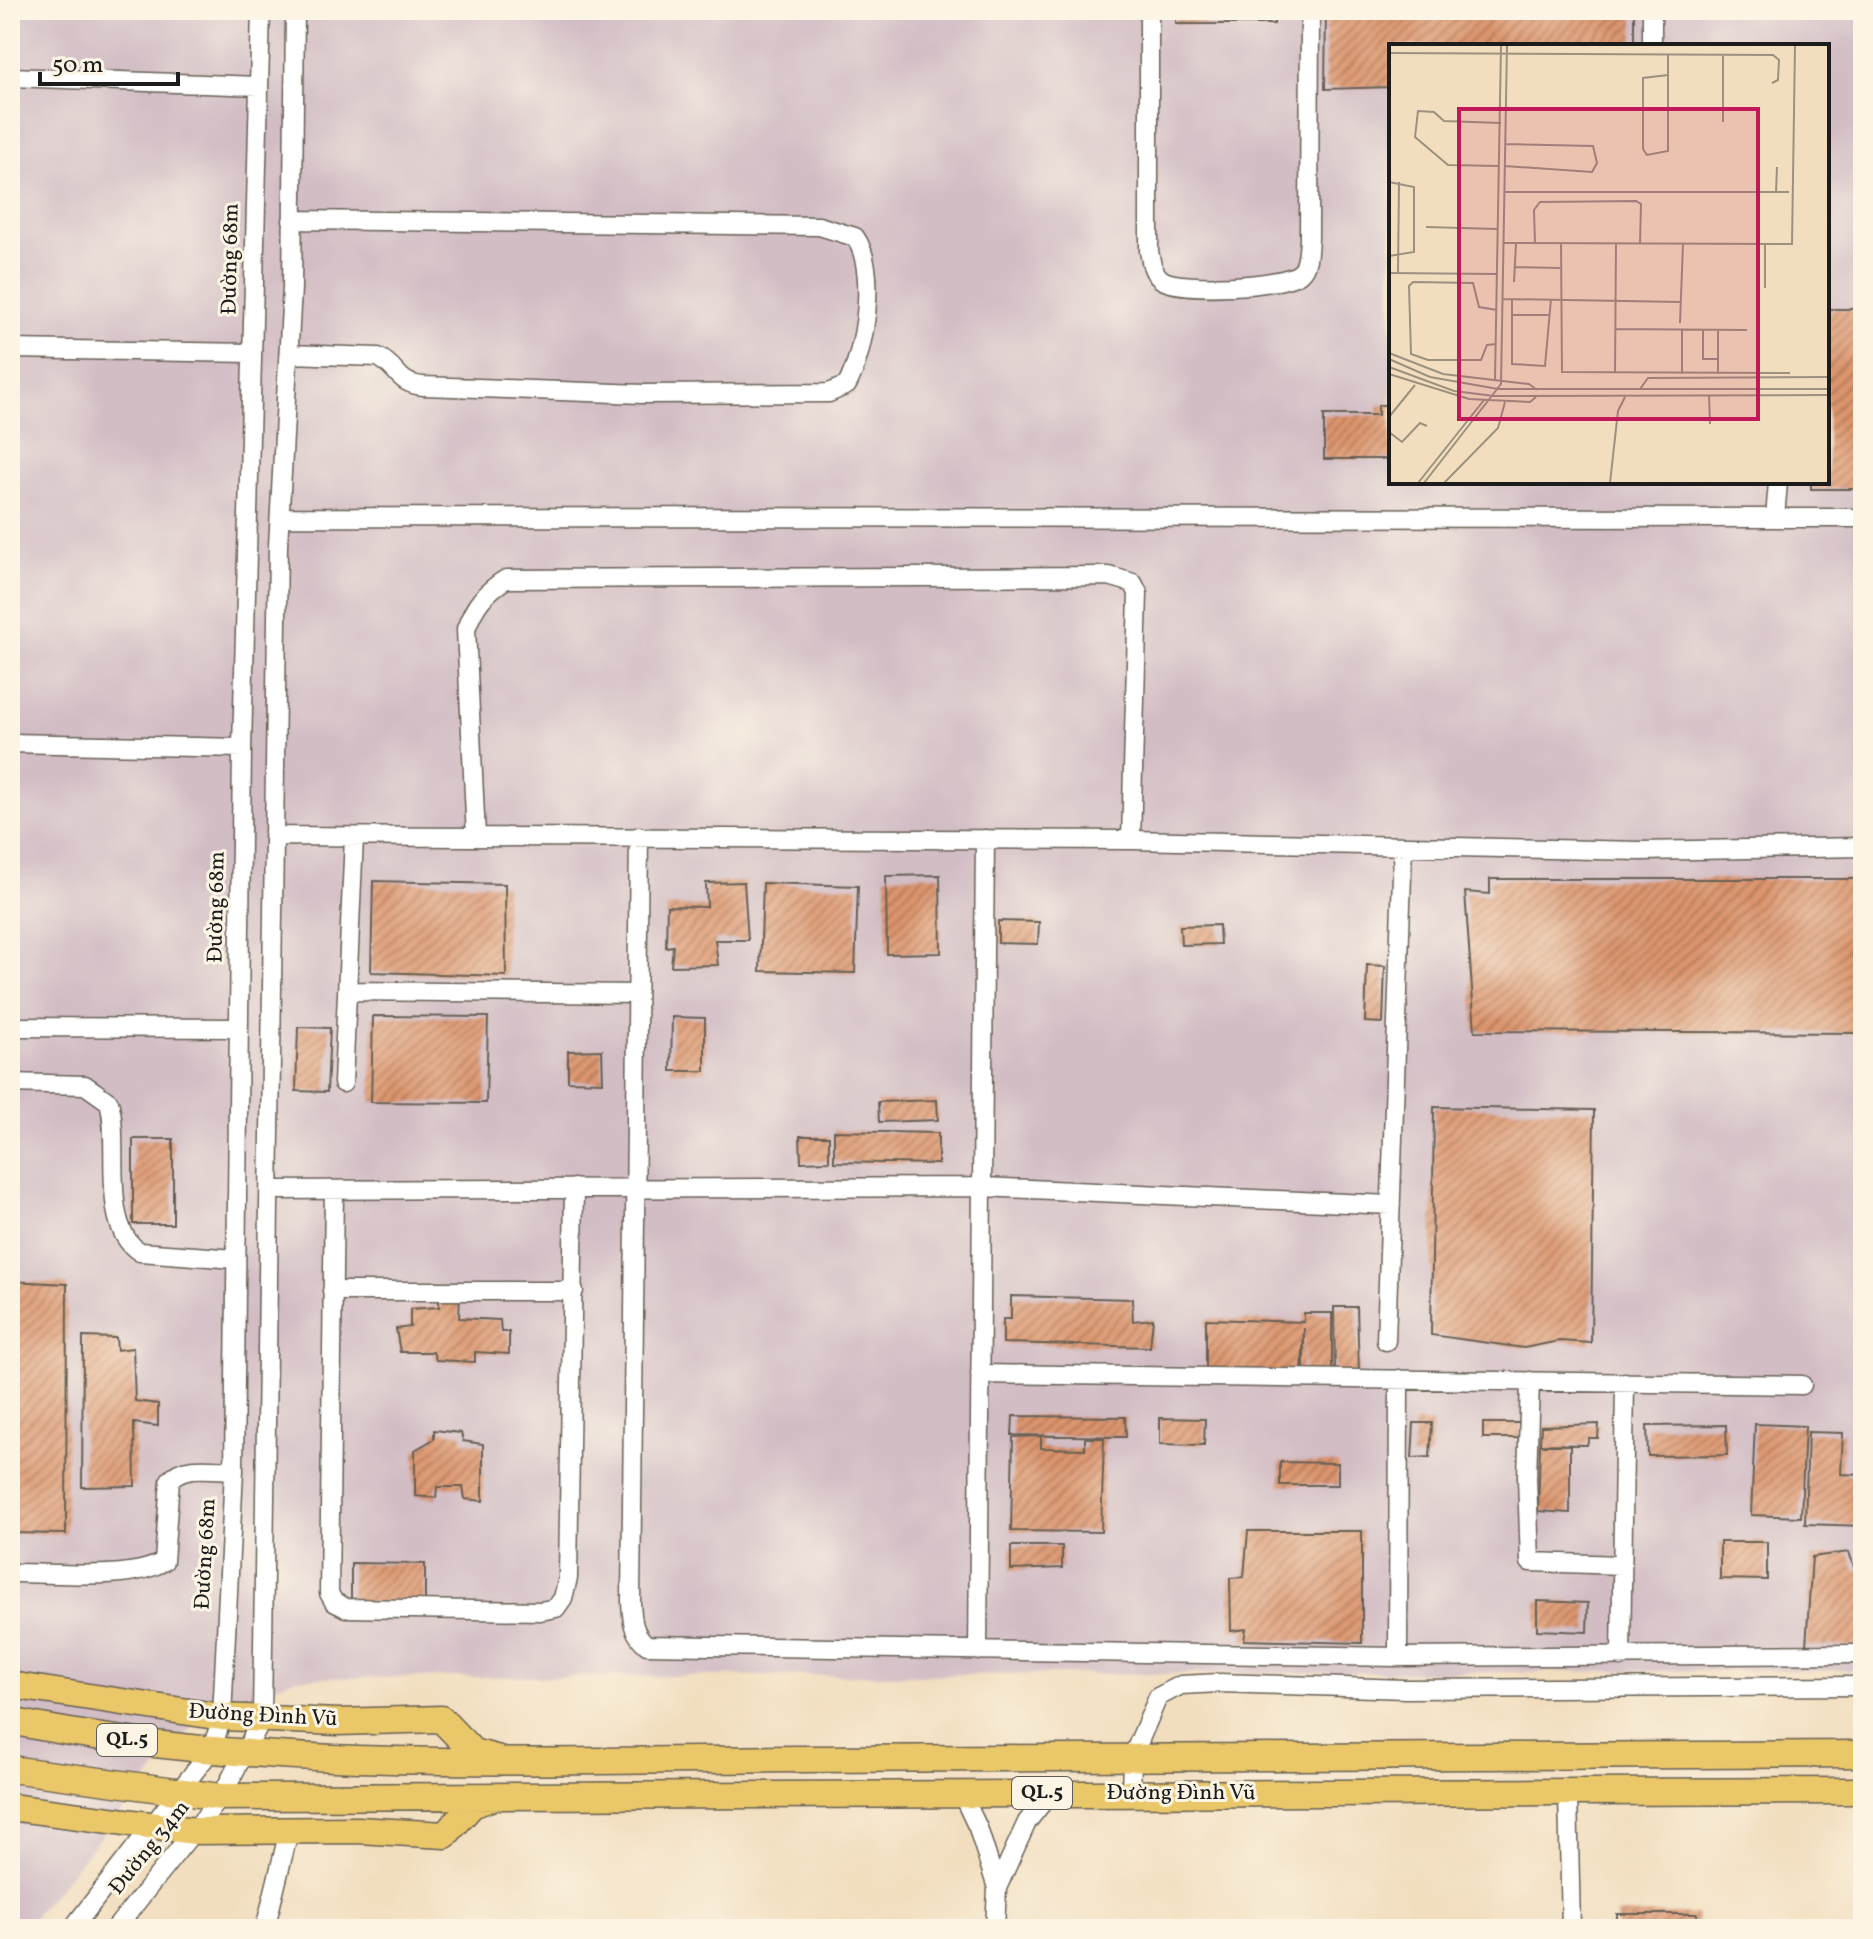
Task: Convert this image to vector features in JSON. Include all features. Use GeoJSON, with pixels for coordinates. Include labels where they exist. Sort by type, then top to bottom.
{"type":"FeatureCollection","features":[{"type":"Feature","properties":{"kind":"highway","name":"Đường Đình Vũ"},"geometry":{"type":"LineString","coordinates":[[10,1685],[222,1717],[441,1719],[473,1752],[504,1760]]}},
{"type":"Feature","properties":{"kind":"highway","name":"Đường Đình Vũ"},"geometry":{"type":"LineString","coordinates":[[10,1721],[84,1736],[212,1749],[449,1762],[1863,1754]]}},
{"type":"Feature","properties":{"kind":"highway","name":"Đường Đình Vũ"},"geometry":{"type":"LineString","coordinates":[[10,1769],[221,1797],[1863,1791]]}},
{"type":"Feature","properties":{"kind":"highway","name":"Đường Đình Vũ"},"geometry":{"type":"LineString","coordinates":[[10,1807],[195,1831],[445,1835],[472,1805],[498,1795]]}},
{"type":"Feature","properties":{"kind":"street","name":"Đường 68m"},"geometry":{"type":"LineString","coordinates":[[72,1929],[212,1749],[222,1717],[234,1470],[242,748],[261,10]]}},
{"type":"Feature","properties":{"kind":"street"},"geometry":{"type":"LineString","coordinates":[[262,1719],[278,546],[289,354],[295,10]]}},
{"type":"Feature","properties":{"kind":"street"},"geometry":{"type":"LineString","coordinates":[[1149,10],[1149,251],[1152,267],[1159,278],[1178,286],[1279,283],[1302,272],[1307,260],[1309,238],[1310,10]]}},
{"type":"Feature","properties":{"kind":"street"},"geometry":{"type":"LineString","coordinates":[[1652,10],[1652,44]]}},
{"type":"Feature","properties":{"kind":"street"},"geometry":{"type":"LineString","coordinates":[[10,77],[259,86]]}},
{"type":"Feature","properties":{"kind":"street"},"geometry":{"type":"LineString","coordinates":[[289,354],[378,357],[389,364],[401,381],[412,386],[643,394],[816,393],[838,391],[847,385],[864,337],[865,261],[862,246],[855,237],[830,228],[684,223],[292,220]]}},
{"type":"Feature","properties":{"kind":"street"},"geometry":{"type":"LineString","coordinates":[[10,349],[252,353]]}},
{"type":"Feature","properties":{"kind":"street"},"geometry":{"type":"LineString","coordinates":[[1775,518],[1778,484]]}},
{"type":"Feature","properties":{"kind":"street"},"geometry":{"type":"LineString","coordinates":[[282,517],[1863,518]]}},
{"type":"Feature","properties":{"kind":"street"},"geometry":{"type":"LineString","coordinates":[[476,837],[466,629],[472,611],[489,589],[506,579],[1109,576],[1133,583],[1138,593],[1131,840]]}},
{"type":"Feature","properties":{"kind":"street"},"geometry":{"type":"LineString","coordinates":[[10,743],[242,748]]}},
{"type":"Feature","properties":{"kind":"street"},"geometry":{"type":"LineString","coordinates":[[273,836],[1131,840],[1641,851],[1863,847]]}},
{"type":"Feature","properties":{"kind":"street"},"geometry":{"type":"LineString","coordinates":[[639,836],[631,1601],[637,1637],[647,1645],[665,1648],[1398,1657],[1863,1654]]}},
{"type":"Feature","properties":{"kind":"street"},"geometry":{"type":"LineString","coordinates":[[343,1083],[354,837]]}},
{"type":"Feature","properties":{"kind":"street"},"geometry":{"type":"LineString","coordinates":[[978,1651],[985,839]]}},
{"type":"Feature","properties":{"kind":"street"},"geometry":{"type":"LineString","coordinates":[[1386,1341],[1403,846]]}},
{"type":"Feature","properties":{"kind":"street"},"geometry":{"type":"LineString","coordinates":[[348,991],[637,994]]}},
{"type":"Feature","properties":{"kind":"street"},"geometry":{"type":"LineString","coordinates":[[10,1027],[239,1028]]}},
{"type":"Feature","properties":{"kind":"street"},"geometry":{"type":"LineString","coordinates":[[10,1083],[85,1085],[109,1102],[113,1115],[114,1198],[120,1226],[133,1248],[140,1252],[236,1259]]}},
{"type":"Feature","properties":{"kind":"street"},"geometry":{"type":"LineString","coordinates":[[269,1190],[982,1187],[1391,1205]]}},
{"type":"Feature","properties":{"kind":"street"},"geometry":{"type":"LineString","coordinates":[[334,1190],[328,1582],[334,1602],[346,1608],[540,1611],[556,1608],[563,1598],[568,1578],[574,1188]]}},
{"type":"Feature","properties":{"kind":"street"},"geometry":{"type":"LineString","coordinates":[[332,1291],[574,1291]]}},
{"type":"Feature","properties":{"kind":"street"},"geometry":{"type":"LineString","coordinates":[[980,1374],[1802,1385]]}},
{"type":"Feature","properties":{"kind":"street"},"geometry":{"type":"LineString","coordinates":[[1398,1657],[1399,1379]]}},
{"type":"Feature","properties":{"kind":"street"},"geometry":{"type":"LineString","coordinates":[[1530,1381],[1527,1478],[1530,1562],[1622,1565]]}},
{"type":"Feature","properties":{"kind":"street"},"geometry":{"type":"LineString","coordinates":[[1621,1657],[1625,1382]]}},
{"type":"Feature","properties":{"kind":"street"},"geometry":{"type":"LineString","coordinates":[[10,1573],[135,1571],[156,1566],[164,1561],[167,1549],[170,1480],[174,1475],[190,1470],[234,1470]]}},
{"type":"Feature","properties":{"kind":"street"},"geometry":{"type":"LineString","coordinates":[[1131,1793],[1132,1758],[1158,1697],[1181,1685],[1220,1683],[1405,1689],[1863,1686]]}},
{"type":"Feature","properties":{"kind":"street","name":"Đường 34m"},"geometry":{"type":"LineString","coordinates":[[115,1929],[221,1797],[262,1719]]}},
{"type":"Feature","properties":{"kind":"street"},"geometry":{"type":"LineString","coordinates":[[961,1792],[978,1828],[997,1888],[995,1929]]}},
{"type":"Feature","properties":{"kind":"street"},"geometry":{"type":"LineString","coordinates":[[1568,1792],[1571,1929]]}},
{"type":"Feature","properties":{"kind":"street"},"geometry":{"type":"LineString","coordinates":[[997,1888],[1027,1822],[1050,1793]]}},
{"type":"Feature","properties":{"kind":"street"},"geometry":{"type":"LineString","coordinates":[[265,1929],[289,1831]]}},
{"type":"Feature","properties":{"kind":"shaded area"},"geometry":{"type":"Polygon","coordinates":[[[10,10],[1863,10],[1863,1670],[297,1678],[203,1714],[24,1929],[10,1929],[10,10]]]}},
{"type":"Feature","properties":{"kind":"building"},"geometry":{"type":"Polygon","coordinates":[[[1176,10],[1274,10],[1274,24],[1176,24],[1176,10]]]}},
{"type":"Feature","properties":{"kind":"building"},"geometry":{"type":"Polygon","coordinates":[[[1326,10],[1634,10],[1634,44],[1389,44],[1389,87],[1325,89],[1326,10]]]}},
{"type":"Feature","properties":{"kind":"building"},"geometry":{"type":"Polygon","coordinates":[[[1829,309],[1863,309],[1863,489],[1811,489],[1811,484],[1829,484],[1829,309]]]}},
{"type":"Feature","properties":{"kind":"building"},"geometry":{"type":"Polygon","coordinates":[[[1378,405],[1389,405],[1389,459],[1324,459],[1324,415],[1378,415],[1378,405]]]}},
{"type":"Feature","properties":{"kind":"building"},"geometry":{"type":"Polygon","coordinates":[[[940,875],[941,953],[887,954],[886,876],[940,875]]]}},
{"type":"Feature","properties":{"kind":"building"},"geometry":{"type":"Polygon","coordinates":[[[1490,879],[1863,879],[1863,1033],[1475,1031],[1465,892],[1490,894],[1490,879]]]}},
{"type":"Feature","properties":{"kind":"building"},"geometry":{"type":"Polygon","coordinates":[[[373,881],[505,884],[506,976],[371,972],[373,881]]]}},
{"type":"Feature","properties":{"kind":"building"},"geometry":{"type":"Polygon","coordinates":[[[744,882],[748,940],[715,940],[718,965],[671,966],[673,946],[666,947],[667,906],[707,907],[706,883],[744,882]]]}},
{"type":"Feature","properties":{"kind":"building"},"geometry":{"type":"Polygon","coordinates":[[[763,883],[858,886],[855,973],[760,971],[763,883]]]}},
{"type":"Feature","properties":{"kind":"building"},"geometry":{"type":"Polygon","coordinates":[[[998,921],[1039,922],[1038,944],[998,943],[998,921]]]}},
{"type":"Feature","properties":{"kind":"building"},"geometry":{"type":"Polygon","coordinates":[[[1219,925],[1220,944],[1181,945],[1180,926],[1219,925]]]}},
{"type":"Feature","properties":{"kind":"building"},"geometry":{"type":"Polygon","coordinates":[[[1367,965],[1385,966],[1383,1023],[1365,1022],[1367,965]]]}},
{"type":"Feature","properties":{"kind":"building"},"geometry":{"type":"Polygon","coordinates":[[[373,1016],[488,1017],[486,1103],[371,1102],[373,1016]]]}},
{"type":"Feature","properties":{"kind":"building"},"geometry":{"type":"Polygon","coordinates":[[[672,1017],[705,1018],[705,1071],[671,1071],[672,1017]]]}},
{"type":"Feature","properties":{"kind":"building"},"geometry":{"type":"Polygon","coordinates":[[[298,1027],[330,1028],[327,1092],[296,1091],[298,1027]]]}},
{"type":"Feature","properties":{"kind":"building"},"geometry":{"type":"Polygon","coordinates":[[[602,1050],[603,1082],[568,1081],[568,1051],[602,1050]]]}},
{"type":"Feature","properties":{"kind":"building"},"geometry":{"type":"Polygon","coordinates":[[[937,1100],[938,1120],[879,1122],[878,1102],[937,1100]]]}},
{"type":"Feature","properties":{"kind":"building"},"geometry":{"type":"Polygon","coordinates":[[[1434,1107],[1594,1110],[1591,1343],[1559,1341],[1524,1348],[1431,1335],[1434,1107]]]}},
{"type":"Feature","properties":{"kind":"building"},"geometry":{"type":"Polygon","coordinates":[[[834,1131],[938,1133],[938,1164],[834,1162],[834,1131]]]}},
{"type":"Feature","properties":{"kind":"building"},"geometry":{"type":"Polygon","coordinates":[[[800,1136],[829,1136],[829,1161],[801,1162],[800,1136]]]}},
{"type":"Feature","properties":{"kind":"building"},"geometry":{"type":"Polygon","coordinates":[[[133,1139],[173,1139],[173,1224],[133,1224],[133,1139]]]}},
{"type":"Feature","properties":{"kind":"building"},"geometry":{"type":"Polygon","coordinates":[[[10,1281],[67,1284],[66,1534],[10,1533],[10,1281]]]}},
{"type":"Feature","properties":{"kind":"building"},"geometry":{"type":"Polygon","coordinates":[[[460,1294],[459,1318],[500,1320],[501,1332],[509,1332],[509,1354],[475,1352],[475,1362],[436,1360],[433,1352],[400,1352],[396,1329],[410,1327],[410,1309],[439,1307],[439,1296],[460,1294]]]}},
{"type":"Feature","properties":{"kind":"building"},"geometry":{"type":"Polygon","coordinates":[[[1011,1296],[1132,1299],[1133,1321],[1153,1319],[1150,1347],[1003,1343],[1003,1319],[1011,1319],[1011,1296]]]}},
{"type":"Feature","properties":{"kind":"building"},"geometry":{"type":"Polygon","coordinates":[[[1334,1307],[1357,1307],[1359,1373],[1335,1374],[1334,1307]]]}},
{"type":"Feature","properties":{"kind":"building"},"geometry":{"type":"Polygon","coordinates":[[[1304,1313],[1332,1313],[1332,1374],[1304,1375],[1304,1328],[1302,1373],[1206,1372],[1206,1319],[1304,1322],[1304,1313]]]}},
{"type":"Feature","properties":{"kind":"building"},"geometry":{"type":"Polygon","coordinates":[[[83,1337],[116,1338],[117,1350],[133,1348],[135,1401],[158,1404],[158,1426],[134,1423],[135,1486],[82,1487],[83,1337]]]}},
{"type":"Feature","properties":{"kind":"building"},"geometry":{"type":"Polygon","coordinates":[[[1013,1416],[1125,1417],[1126,1437],[1012,1435],[1013,1416]]]}},
{"type":"Feature","properties":{"kind":"building"},"geometry":{"type":"Polygon","coordinates":[[[1160,1418],[1205,1419],[1204,1445],[1160,1444],[1160,1418]]]}},
{"type":"Feature","properties":{"kind":"building"},"geometry":{"type":"Polygon","coordinates":[[[1414,1423],[1432,1423],[1430,1457],[1412,1458],[1414,1423]]]}},
{"type":"Feature","properties":{"kind":"building"},"geometry":{"type":"Polygon","coordinates":[[[1483,1423],[1521,1423],[1521,1438],[1483,1438],[1483,1423]]]}},
{"type":"Feature","properties":{"kind":"building"},"geometry":{"type":"Polygon","coordinates":[[[1599,1424],[1598,1438],[1589,1438],[1587,1445],[1540,1444],[1541,1426],[1599,1424]]]}},
{"type":"Feature","properties":{"kind":"building"},"geometry":{"type":"Polygon","coordinates":[[[1755,1424],[1805,1426],[1801,1517],[1751,1515],[1755,1424]]]}},
{"type":"Feature","properties":{"kind":"building"},"geometry":{"type":"Polygon","coordinates":[[[1726,1425],[1727,1455],[1648,1456],[1647,1426],[1726,1425]]]}},
{"type":"Feature","properties":{"kind":"building"},"geometry":{"type":"Polygon","coordinates":[[[434,1430],[461,1433],[463,1441],[483,1444],[483,1501],[465,1499],[463,1487],[437,1487],[436,1498],[415,1496],[415,1450],[434,1439],[434,1430]]]}},
{"type":"Feature","properties":{"kind":"building"},"geometry":{"type":"Polygon","coordinates":[[[1808,1432],[1843,1433],[1841,1474],[1863,1475],[1863,1526],[1805,1524],[1808,1432]]]}},
{"type":"Feature","properties":{"kind":"building"},"geometry":{"type":"Polygon","coordinates":[[[1041,1436],[1041,1448],[1085,1449],[1085,1438],[1104,1438],[1101,1532],[1011,1531],[1013,1437],[1041,1436]]]}},
{"type":"Feature","properties":{"kind":"building"},"geometry":{"type":"Polygon","coordinates":[[[1540,1445],[1570,1445],[1570,1513],[1538,1511],[1540,1445]]]}},
{"type":"Feature","properties":{"kind":"building"},"geometry":{"type":"Polygon","coordinates":[[[1280,1462],[1338,1463],[1338,1485],[1280,1485],[1280,1462]]]}},
{"type":"Feature","properties":{"kind":"building"},"geometry":{"type":"Polygon","coordinates":[[[1248,1531],[1362,1531],[1362,1643],[1244,1640],[1246,1629],[1231,1631],[1230,1578],[1244,1577],[1248,1531]]]}},
{"type":"Feature","properties":{"kind":"building"},"geometry":{"type":"Polygon","coordinates":[[[1720,1542],[1767,1542],[1767,1580],[1720,1579],[1720,1542]]]}},
{"type":"Feature","properties":{"kind":"building"},"geometry":{"type":"Polygon","coordinates":[[[1011,1546],[1062,1546],[1062,1568],[1011,1570],[1011,1546]]]}},
{"type":"Feature","properties":{"kind":"building"},"geometry":{"type":"Polygon","coordinates":[[[1849,1552],[1855,1570],[1863,1570],[1863,1646],[1806,1646],[1812,1557],[1849,1552]]]}},
{"type":"Feature","properties":{"kind":"building"},"geometry":{"type":"Polygon","coordinates":[[[351,1563],[425,1564],[425,1602],[351,1602],[351,1563]]]}},
{"type":"Feature","properties":{"kind":"building"},"geometry":{"type":"Polygon","coordinates":[[[1537,1601],[1588,1603],[1587,1632],[1537,1630],[1537,1601]]]}},
{"type":"Feature","properties":{"kind":"building"},"geometry":{"type":"Polygon","coordinates":[[[1617,1914],[1697,1914],[1697,1929],[1617,1929],[1617,1914]]]}}]}
